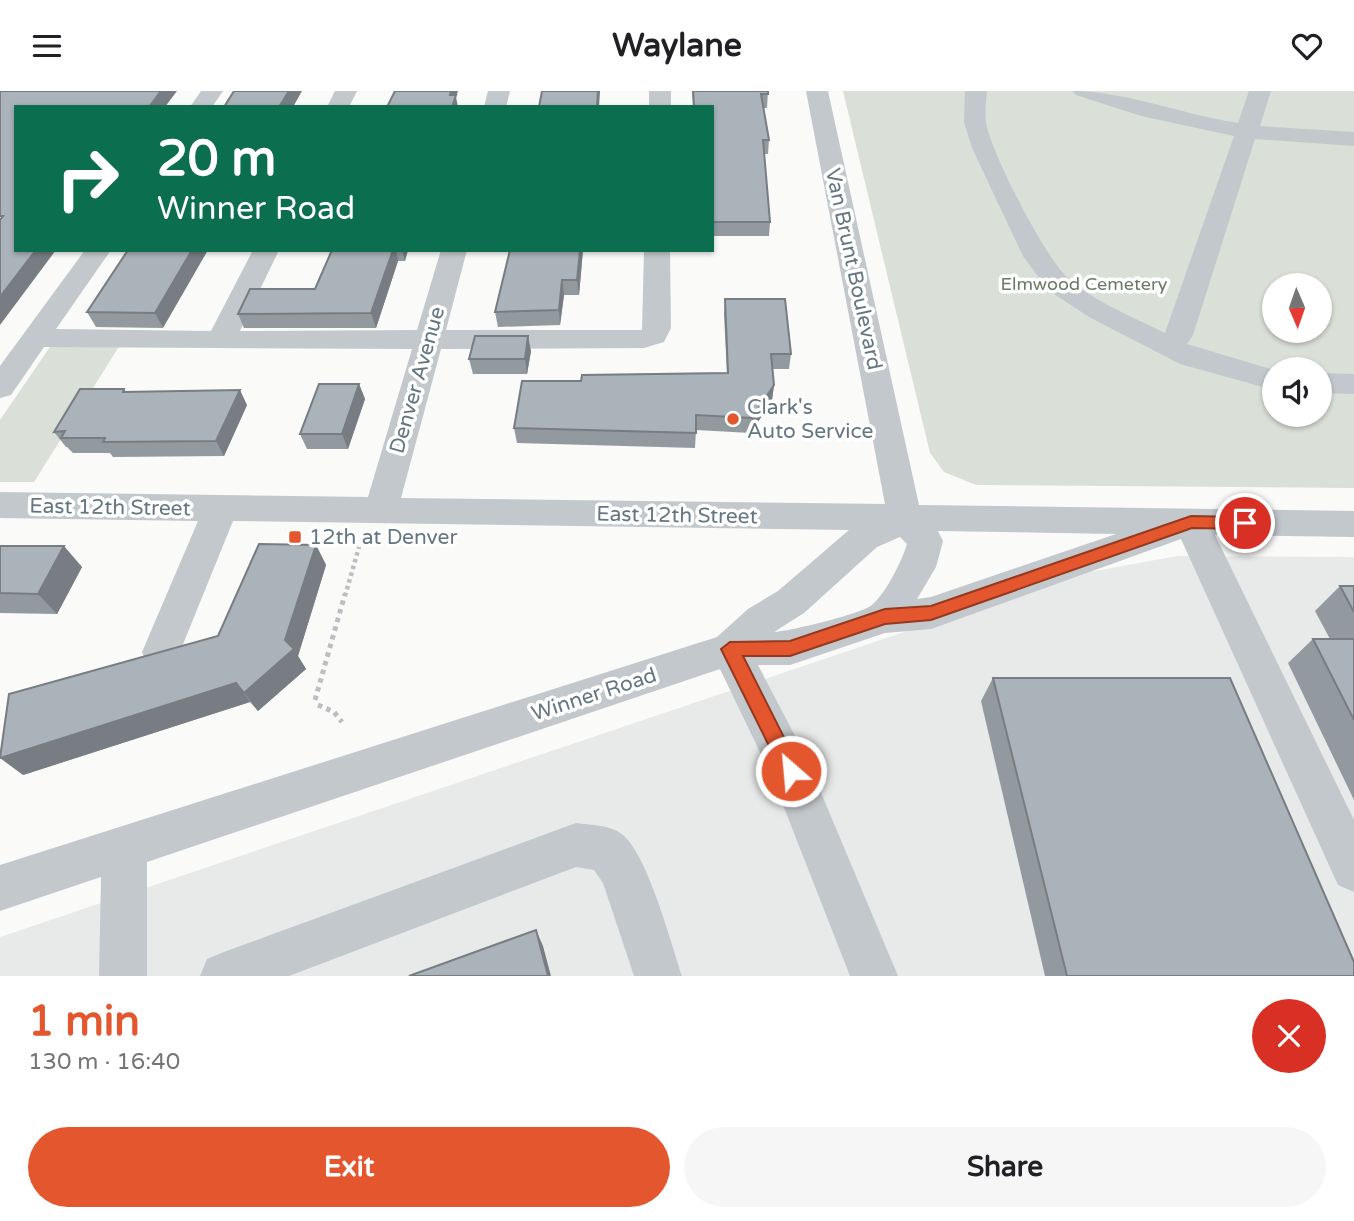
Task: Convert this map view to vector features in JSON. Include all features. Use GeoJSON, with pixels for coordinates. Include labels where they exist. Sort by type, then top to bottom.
{"type":"FeatureCollection","features":[{"type":"Feature","properties":{"kind":"street","name":"Van Brunt Boulevard"},"geometry":{"type":"LineString","coordinates":[[817,91],[905,519]]}},
{"type":"Feature","properties":{"kind":"street"},"geometry":{"type":"LineString","coordinates":[[976,91],[975,122],[983,148],[1037,256],[1058,284],[1099,311],[1190,357],[1262,377]]}},
{"type":"Feature","properties":{"kind":"street"},"geometry":{"type":"LineString","coordinates":[[1083,91],[1122,105],[1247,132],[1308,139],[1354,139]]}},
{"type":"Feature","properties":{"kind":"street"},"geometry":{"type":"LineString","coordinates":[[1170,347],[1179,335],[1260,91]]}},
{"type":"Feature","properties":{"kind":"street"},"geometry":{"type":"LineString","coordinates":[[0,388],[97,252]]}},
{"type":"Feature","properties":{"kind":"street"},"geometry":{"type":"LineString","coordinates":[[221,340],[265,252]]}},
{"type":"Feature","properties":{"kind":"street","name":"Denver Avenue"},"geometry":{"type":"LineString","coordinates":[[381,510],[453,252]]}},
{"type":"Feature","properties":{"kind":"street"},"geometry":{"type":"LineString","coordinates":[[35,338],[428,340],[628,339],[654,336],[657,328],[657,252]]}},
{"type":"Feature","properties":{"kind":"street"},"geometry":{"type":"LineString","coordinates":[[1332,383],[1354,384]]}},
{"type":"Feature","properties":{"kind":"street","name":"East 12th Street"},"geometry":{"type":"LineString","coordinates":[[0,505],[1354,524]]}},
{"type":"Feature","properties":{"kind":"street"},"geometry":{"type":"LineString","coordinates":[[161,652],[221,508]]}},
{"type":"Feature","properties":{"kind":"street"},"geometry":{"type":"LineString","coordinates":[[874,976],[791,771],[730,649],[761,620],[792,602],[865,537],[905,519],[925,541],[918,567],[885,617]]}},
{"type":"Feature","properties":{"kind":"street"},"geometry":{"type":"LineString","coordinates":[[1191,522],[1354,870]]}},
{"type":"Feature","properties":{"kind":"street","name":"Winner Road"},"geometry":{"type":"LineString","coordinates":[[0,888],[730,649],[790,648],[885,617],[931,613],[1191,522]]}},
{"type":"Feature","properties":{"kind":"street"},"geometry":{"type":"LineString","coordinates":[[224,976],[576,845],[607,850],[622,871],[657,976]]}},
{"type":"Feature","properties":{"kind":"street"},"geometry":{"type":"LineString","coordinates":[[123,976],[124,847]]}},
{"type":"Feature","properties":{"kind":"path"},"geometry":{"type":"LineString","coordinates":[[342,722],[334,712],[317,703],[359,547]]}},
{"type":"Feature","properties":{"kind":"shaded area"},"geometry":{"type":"Polygon","coordinates":[[[1177,556],[1354,557],[1354,976],[0,976],[0,937],[1073,575],[1177,556]]]}},
{"type":"Feature","properties":{"kind":"green space","name":"Elmwood Cemetery"},"geometry":{"type":"Polygon","coordinates":[[[843,91],[1354,91],[1354,488],[976,485],[944,472],[930,453],[843,91]]]}},
{"type":"Feature","properties":{"kind":"green space"},"geometry":{"type":"Polygon","coordinates":[[[52,344],[120,345],[34,482],[0,482],[0,420],[52,344]]]}},
{"type":"Feature","properties":{"kind":"building"},"geometry":{"type":"Polygon","coordinates":[[[0,91],[161,91],[150,105],[14,105],[14,252],[34,252],[0,297],[0,220],[3,216],[0,216],[0,91]]]}},
{"type":"Feature","properties":{"kind":"building"},"geometry":{"type":"Polygon","coordinates":[[[234,91],[289,91],[280,105],[225,105],[234,91]]]}},
{"type":"Feature","properties":{"kind":"building"},"geometry":{"type":"Polygon","coordinates":[[[395,91],[451,91],[450,95],[456,95],[453,105],[388,105],[395,91]]]}},
{"type":"Feature","properties":{"kind":"building"},"geometry":{"type":"Polygon","coordinates":[[[542,91],[598,91],[597,105],[539,105],[542,91]]]}},
{"type":"Feature","properties":{"kind":"building"},"geometry":{"type":"Polygon","coordinates":[[[693,91],[768,91],[768,94],[761,94],[769,140],[763,140],[770,222],[714,222],[714,105],[694,105],[693,91]]]}},
{"type":"Feature","properties":{"kind":"building"},"geometry":{"type":"Polygon","coordinates":[[[127,252],[191,252],[155,313],[87,312],[127,252]]]}},
{"type":"Feature","properties":{"kind":"building"},"geometry":{"type":"Polygon","coordinates":[[[331,252],[392,252],[371,313],[238,314],[250,289],[315,289],[331,252]]]}},
{"type":"Feature","properties":{"kind":"building"},"geometry":{"type":"Polygon","coordinates":[[[510,252],[580,252],[577,280],[562,280],[559,310],[495,312],[510,252]]]}},
{"type":"Feature","properties":{"kind":"building"},"geometry":{"type":"Polygon","coordinates":[[[725,299],[785,299],[791,354],[771,354],[774,385],[752,418],[696,415],[696,433],[514,428],[522,381],[581,381],[582,375],[728,373],[725,299]]]}},
{"type":"Feature","properties":{"kind":"building"},"geometry":{"type":"Polygon","coordinates":[[[475,336],[528,336],[525,359],[469,359],[475,336]]]}},
{"type":"Feature","properties":{"kind":"building"},"geometry":{"type":"Polygon","coordinates":[[[319,384],[359,384],[342,434],[300,434],[319,384]]]}},
{"type":"Feature","properties":{"kind":"building"},"geometry":{"type":"Polygon","coordinates":[[[80,389],[124,389],[123,392],[240,390],[216,441],[103,442],[105,438],[61,438],[65,431],[54,432],[80,389]]]}},
{"type":"Feature","properties":{"kind":"building"},"geometry":{"type":"Polygon","coordinates":[[[259,544],[316,545],[285,640],[294,649],[244,693],[236,683],[0,758],[9,694],[218,636],[259,544]]]}},
{"type":"Feature","properties":{"kind":"building"},"geometry":{"type":"Polygon","coordinates":[[[0,546],[64,546],[38,594],[0,593],[0,546]]]}},
{"type":"Feature","properties":{"kind":"building"},"geometry":{"type":"Polygon","coordinates":[[[1340,586],[1354,586],[1354,612],[1340,586]]]}},
{"type":"Feature","properties":{"kind":"building"},"geometry":{"type":"Polygon","coordinates":[[[1313,639],[1354,639],[1354,720],[1313,639]]]}},
{"type":"Feature","properties":{"kind":"building"},"geometry":{"type":"Polygon","coordinates":[[[993,678],[1230,678],[1354,962],[1354,976],[1067,976],[993,678]]]}},
{"type":"Feature","properties":{"kind":"building"},"geometry":{"type":"Polygon","coordinates":[[[536,930],[548,976],[409,976],[536,930]]]}},
{"type":"Feature","properties":{"kind":"place","name":"Clark's Auto Service"},"geometry":{"type":"Point","coordinates":[733,419]}},
{"type":"Feature","properties":{"kind":"place","name":"12th at Denver"},"geometry":{"type":"Point","coordinates":[295,537]}},
{"type":"Feature","properties":{"kind":"route"},"geometry":{"type":"LineString","coordinates":[[791,771],[730,649],[790,648],[885,617],[931,613],[1191,522],[1245,523]]}}]}
